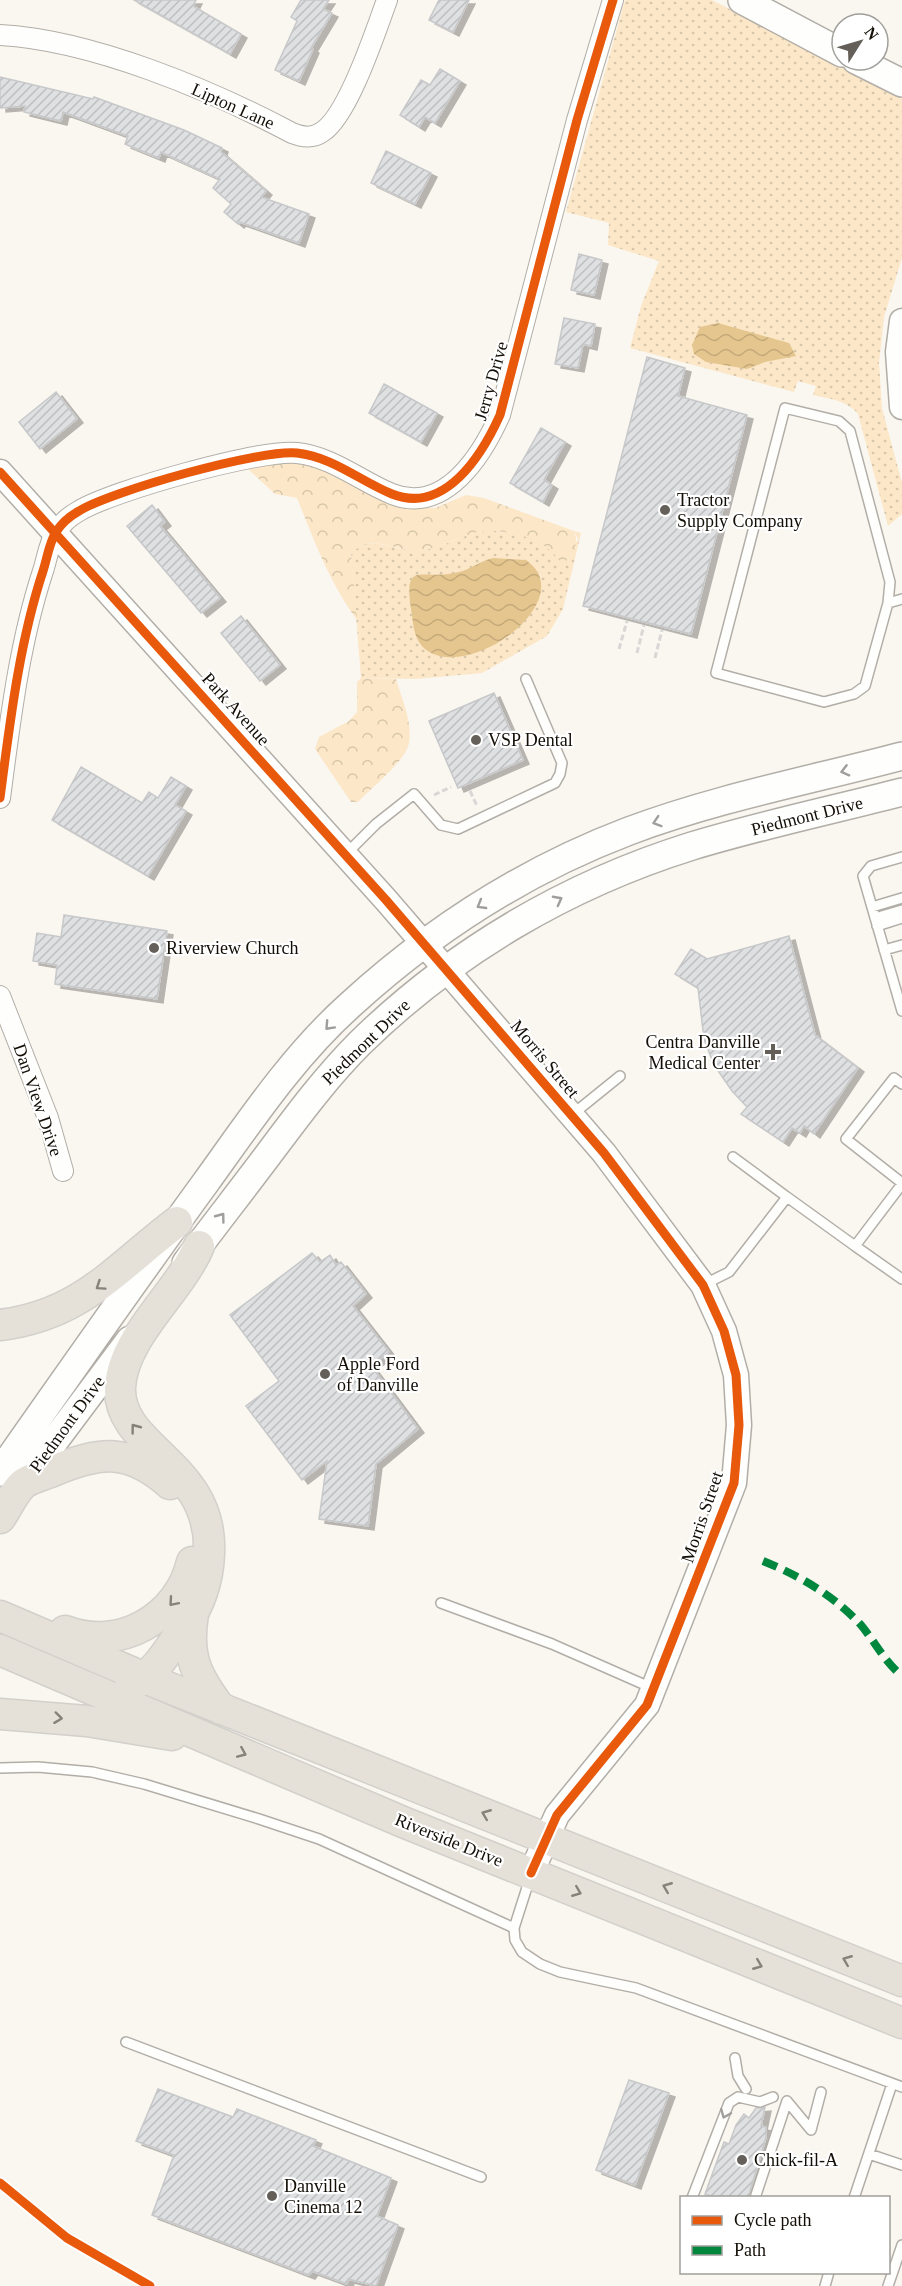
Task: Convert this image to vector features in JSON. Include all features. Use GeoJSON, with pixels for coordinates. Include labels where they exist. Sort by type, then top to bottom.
{"type":"FeatureCollection","features":[{"type":"Feature","properties":{"kind":"main road"},"geometry":{"type":"LineString","coordinates":[[742,0],[830,47]]}},
{"type":"Feature","properties":{"kind":"main road"},"geometry":{"type":"LineString","coordinates":[[880,72],[902,83]]}},
{"type":"Feature","properties":{"kind":"main road","name":"Piedmont Drive"},"geometry":{"type":"LineString","coordinates":[[0,1518],[12,1478],[177,1222],[281,1078],[347,1007],[424,944],[473,910],[519,882],[629,831],[701,808],[902,756]]}},
{"type":"Feature","properties":{"kind":"main road","name":"Piedmont Drive"},"geometry":{"type":"LineString","coordinates":[[12,1478],[199,1246],[319,1088],[360,1043],[446,970],[531,915],[637,866],[691,847],[902,792]]}},
{"type":"Feature","properties":{"kind":"main road"},"geometry":{"type":"LineString","coordinates":[[0,1324],[40,1316],[70,1304],[98,1288],[177,1222]]}},
{"type":"Feature","properties":{"kind":"main road"},"geometry":{"type":"LineString","coordinates":[[92,1689],[109,1691],[123,1689],[145,1678],[193,1614],[203,1589],[209,1564],[208,1523],[191,1486],[137,1432],[127,1416],[120,1387],[133,1345],[190,1267],[199,1246]]}},
{"type":"Feature","properties":{"kind":"main road"},"geometry":{"type":"LineString","coordinates":[[5,1618],[31,1621],[87,1637],[123,1635],[145,1626],[168,1609],[180,1594],[189,1577],[194,1557],[194,1538],[189,1515],[180,1497],[156,1472],[139,1462],[120,1456],[97,1455],[12,1478]]}},
{"type":"Feature","properties":{"kind":"main road"},"geometry":{"type":"LineString","coordinates":[[193,1614],[190,1649],[195,1667],[203,1685],[221,1709]]}},
{"type":"Feature","properties":{"kind":"main road","name":"Riverside Drive"},"geometry":{"type":"LineString","coordinates":[[5,1618],[221,1709],[902,1981]]}},
{"type":"Feature","properties":{"kind":"main road","name":"Riverside Drive"},"geometry":{"type":"LineString","coordinates":[[0,1650],[403,1822],[902,2022]]}},
{"type":"Feature","properties":{"kind":"main road"},"geometry":{"type":"LineString","coordinates":[[0,1714],[87,1721],[165,1735],[201,1735]]}},
{"type":"Feature","properties":{"kind":"street","name":"Lipton Lane"},"geometry":{"type":"LineString","coordinates":[[0,35],[55,42],[118,60],[204,91],[292,133],[313,137],[329,126],[352,89],[387,0]]}},
{"type":"Feature","properties":{"kind":"street","name":"Jerry Drive"},"geometry":{"type":"LineString","coordinates":[[55,533],[80,509],[140,487],[212,466],[277,453],[306,455],[348,470],[392,494],[409,498],[426,498],[456,481],[472,465],[491,437],[500,415],[577,120],[613,0]]}},
{"type":"Feature","properties":{"kind":"street"},"geometry":{"type":"LineString","coordinates":[[902,321],[898,352],[902,407]]}},
{"type":"Feature","properties":{"kind":"street","name":"Park Avenue"},"geometry":{"type":"LineString","coordinates":[[0,472],[345,854],[446,970]]}},
{"type":"Feature","properties":{"kind":"street"},"geometry":{"type":"LineString","coordinates":[[0,798],[5,724],[32,604],[55,533]]}},
{"type":"Feature","properties":{"kind":"street","name":"Morris Street"},"geometry":{"type":"LineString","coordinates":[[446,970],[604,1154],[703,1285],[724,1331],[736,1375],[740,1425],[734,1483],[655,1689],[647,1705],[566,1803],[545,1838],[531,1874]]}},
{"type":"Feature","properties":{"kind":"street","name":"Dan View Drive"},"geometry":{"type":"LineString","coordinates":[[0,996],[48,1118],[63,1171]]}},
{"type":"Feature","properties":{"kind":"lane"},"geometry":{"type":"LineString","coordinates":[[785,408],[840,422],[850,431],[889,574],[888,603],[868,681],[861,691],[854,694],[824,702],[716,673],[785,408]]}},
{"type":"Feature","properties":{"kind":"lane"},"geometry":{"type":"LineString","coordinates":[[888,603],[902,599]]}},
{"type":"Feature","properties":{"kind":"lane"},"geometry":{"type":"LineString","coordinates":[[345,854],[410,796],[417,796],[441,825],[458,829],[555,783],[561,774],[562,763],[526,679]]}},
{"type":"Feature","properties":{"kind":"lane"},"geometry":{"type":"LineString","coordinates":[[902,856],[871,866],[863,876],[884,950],[895,975],[902,1011]]}},
{"type":"Feature","properties":{"kind":"lane"},"geometry":{"type":"LineString","coordinates":[[872,907],[902,898]]}},
{"type":"Feature","properties":{"kind":"lane"},"geometry":{"type":"LineString","coordinates":[[876,922],[902,910]]}},
{"type":"Feature","properties":{"kind":"lane"},"geometry":{"type":"LineString","coordinates":[[876,922],[902,918]]}},
{"type":"Feature","properties":{"kind":"lane"},"geometry":{"type":"LineString","coordinates":[[884,950],[902,945]]}},
{"type":"Feature","properties":{"kind":"lane"},"geometry":{"type":"LineString","coordinates":[[895,975],[902,968]]}},
{"type":"Feature","properties":{"kind":"lane"},"geometry":{"type":"LineString","coordinates":[[571,1116],[620,1076]]}},
{"type":"Feature","properties":{"kind":"lane"},"geometry":{"type":"LineString","coordinates":[[855,1246],[902,1184],[846,1139],[894,1078],[902,1084]]}},
{"type":"Feature","properties":{"kind":"lane"},"geometry":{"type":"LineString","coordinates":[[733,1156],[902,1280]]}},
{"type":"Feature","properties":{"kind":"lane"},"geometry":{"type":"LineString","coordinates":[[703,1285],[729,1272],[787,1197]]}},
{"type":"Feature","properties":{"kind":"lane"},"geometry":{"type":"LineString","coordinates":[[441,1603],[552,1644],[655,1689]]}},
{"type":"Feature","properties":{"kind":"lane"},"geometry":{"type":"LineString","coordinates":[[0,1768],[39,1767],[92,1772],[144,1784],[259,1819],[319,1839],[514,1928]]}},
{"type":"Feature","properties":{"kind":"lane"},"geometry":{"type":"LineString","coordinates":[[531,1874],[514,1928],[515,1940],[522,1952],[540,1964],[560,1972],[636,1988],[902,2088]]}},
{"type":"Feature","properties":{"kind":"lane"},"geometry":{"type":"LineString","coordinates":[[126,2042],[481,2177]]}},
{"type":"Feature","properties":{"kind":"lane"},"geometry":{"type":"LineString","coordinates":[[735,2058],[738,2076],[746,2089]]}},
{"type":"Feature","properties":{"kind":"lane"},"geometry":{"type":"LineString","coordinates":[[855,2196],[892,2084]]}},
{"type":"Feature","properties":{"kind":"lane"},"geometry":{"type":"LineString","coordinates":[[756,2196],[787,2102],[811,2130],[821,2092]]}},
{"type":"Feature","properties":{"kind":"lane"},"geometry":{"type":"LineString","coordinates":[[693,2196],[729,2103],[738,2097],[760,2102],[773,2097]]}},
{"type":"Feature","properties":{"kind":"lane"},"geometry":{"type":"LineString","coordinates":[[869,2154],[902,2165]]}},
{"type":"Feature","properties":{"kind":"lane"},"geometry":{"type":"LineString","coordinates":[[888,2286],[902,2245]]}},
{"type":"Feature","properties":{"kind":"path"},"geometry":{"type":"LineString","coordinates":[[620,649],[627,621]]}},
{"type":"Feature","properties":{"kind":"path"},"geometry":{"type":"LineString","coordinates":[[637,653],[644,625]]}},
{"type":"Feature","properties":{"kind":"path"},"geometry":{"type":"LineString","coordinates":[[655,658],[663,630]]}},
{"type":"Feature","properties":{"kind":"path"},"geometry":{"type":"LineString","coordinates":[[421,801],[451,787]]}},
{"type":"Feature","properties":{"kind":"green space"},"geometry":{"type":"Polygon","coordinates":[[[625,0],[712,0],[830,61],[830,72],[850,72],[902,99],[902,258],[884,317],[879,363],[882,408],[902,483],[902,514],[888,526],[858,414],[854,409],[837,401],[813,395],[816,386],[798,381],[794,392],[630,348],[641,306],[659,261],[608,245],[609,223],[566,212],[625,0]]]}},
{"type":"Feature","properties":{"kind":"green space"},"geometry":{"type":"Polygon","coordinates":[[[281,460],[303,463],[344,479],[394,503],[416,508],[435,508],[466,495],[484,498],[574,531],[575,545],[562,566],[548,548],[537,541],[498,531],[474,533],[434,548],[421,550],[377,544],[360,547],[351,553],[357,620],[330,576],[297,498],[275,494],[248,469],[281,460]]]}},
{"type":"Feature","properties":{"kind":"green space"},"geometry":{"type":"Polygon","coordinates":[[[494,531],[518,534],[540,541],[557,553],[563,565],[578,539],[574,531],[581,533],[563,609],[547,636],[482,673],[416,679],[361,678],[351,552],[369,544],[411,550],[428,549],[474,533],[494,531]]]}},
{"type":"Feature","properties":{"kind":"green space"},"geometry":{"type":"Polygon","coordinates":[[[361,678],[396,679],[408,719],[410,735],[406,750],[395,766],[358,802],[351,802],[315,749],[319,737],[349,721],[357,712],[357,682],[361,678]]]}},
{"type":"Feature","properties":{"kind":"water"},"geometry":{"type":"Polygon","coordinates":[[[718,323],[789,343],[796,356],[765,362],[747,369],[706,362],[694,354],[692,345],[700,327],[718,323]]]}},
{"type":"Feature","properties":{"kind":"water"},"geometry":{"type":"Polygon","coordinates":[[[493,558],[526,560],[540,576],[540,595],[530,615],[513,632],[491,647],[467,655],[444,657],[425,649],[417,638],[413,624],[410,597],[412,578],[424,574],[459,572],[493,558]]]}},
{"type":"Feature","properties":{"kind":"building"},"geometry":{"type":"Polygon","coordinates":[[[134,0],[196,0],[193,6],[241,34],[230,54],[134,0]]]}},
{"type":"Feature","properties":{"kind":"building"},"geometry":{"type":"Polygon","coordinates":[[[301,0],[329,0],[323,9],[332,13],[311,48],[313,49],[299,81],[275,70],[297,21],[291,17],[301,0]]]}},
{"type":"Feature","properties":{"kind":"building"},"geometry":{"type":"Polygon","coordinates":[[[439,0],[469,0],[453,32],[429,20],[439,0]]]}},
{"type":"Feature","properties":{"kind":"building"},"geometry":{"type":"Polygon","coordinates":[[[440,69],[460,81],[435,123],[425,117],[419,127],[400,115],[421,80],[430,85],[440,69]]]}},
{"type":"Feature","properties":{"kind":"building"},"geometry":{"type":"Polygon","coordinates":[[[0,77],[93,99],[94,97],[184,130],[222,148],[221,152],[266,191],[261,197],[309,214],[299,243],[240,222],[238,224],[224,212],[231,204],[213,188],[220,179],[161,152],[159,158],[125,144],[128,136],[63,112],[61,121],[24,112],[25,106],[0,108],[0,77]]]}},
{"type":"Feature","properties":{"kind":"building"},"geometry":{"type":"Polygon","coordinates":[[[386,151],[431,173],[415,204],[371,183],[386,151]]]}},
{"type":"Feature","properties":{"kind":"building"},"geometry":{"type":"Polygon","coordinates":[[[579,254],[602,260],[594,295],[571,290],[579,254]]]}},
{"type":"Feature","properties":{"kind":"building"},"geometry":{"type":"Polygon","coordinates":[[[564,318],[595,324],[591,346],[583,344],[578,368],[555,364],[564,318]]]}},
{"type":"Feature","properties":{"kind":"building","name":"Tractor Supply Company"},"geometry":{"type":"Polygon","coordinates":[[[647,357],[685,368],[678,396],[747,415],[691,634],[583,606],[647,357]]]}},
{"type":"Feature","properties":{"kind":"building"},"geometry":{"type":"Polygon","coordinates":[[[384,384],[437,413],[421,442],[369,413],[384,384]]]}},
{"type":"Feature","properties":{"kind":"building"},"geometry":{"type":"Polygon","coordinates":[[[56,392],[77,419],[40,449],[19,422],[56,392]]]}},
{"type":"Feature","properties":{"kind":"building"},"geometry":{"type":"Polygon","coordinates":[[[541,428],[565,442],[544,480],[552,485],[543,502],[510,483],[541,428]]]}},
{"type":"Feature","properties":{"kind":"building"},"geometry":{"type":"Polygon","coordinates":[[[152,505],[165,522],[160,526],[220,598],[201,613],[127,526],[152,505]]]}},
{"type":"Feature","properties":{"kind":"building"},"geometry":{"type":"Polygon","coordinates":[[[241,616],[280,665],[260,681],[221,633],[241,616]]]}},
{"type":"Feature","properties":{"kind":"building","name":"VSP Dental"},"geometry":{"type":"Polygon","coordinates":[[[494,693],[523,760],[458,788],[429,721],[494,693]]]}},
{"type":"Feature","properties":{"kind":"building"},"geometry":{"type":"Polygon","coordinates":[[[81,767],[142,803],[149,792],[158,798],[171,777],[186,786],[175,805],[186,811],[148,876],[52,820],[81,767]]]}},
{"type":"Feature","properties":{"kind":"building"},"geometry":{"type":"Polygon","coordinates":[[[64,915],[167,931],[157,999],[55,984],[57,965],[33,961],[37,933],[61,937],[64,915]]]}},
{"type":"Feature","properties":{"kind":"building","name":"Centra Danville Medical Center"},"geometry":{"type":"Polygon","coordinates":[[[789,936],[815,1035],[858,1068],[814,1134],[804,1126],[800,1133],[792,1128],[783,1142],[741,1114],[747,1107],[732,1091],[714,1065],[704,1039],[698,988],[675,974],[691,949],[707,959],[789,936]]]}},
{"type":"Feature","properties":{"kind":"building","name":"Apple Ford of Danville"},"geometry":{"type":"Polygon","coordinates":[[[312,1253],[320,1262],[330,1255],[336,1265],[341,1262],[366,1294],[353,1306],[389,1352],[371,1366],[418,1429],[376,1464],[368,1526],[319,1519],[327,1461],[302,1480],[246,1406],[279,1381],[230,1315],[312,1253]]]}},
{"type":"Feature","properties":{"kind":"building"},"geometry":{"type":"Polygon","coordinates":[[[629,2080],[669,2093],[635,2185],[596,2170],[629,2080]]]}},
{"type":"Feature","properties":{"kind":"building","name":"Danville Cinema 12"},"geometry":{"type":"Polygon","coordinates":[[[158,2089],[233,2117],[237,2109],[316,2140],[313,2146],[391,2178],[377,2216],[398,2225],[376,2286],[348,2279],[347,2284],[312,2271],[309,2275],[152,2215],[174,2155],[136,2141],[158,2089]]]}},
{"type":"Feature","properties":{"kind":"building"},"geometry":{"type":"Polygon","coordinates":[[[765,2107],[761,2126],[766,2127],[766,2137],[749,2196],[705,2194],[724,2142],[729,2144],[736,2125],[744,2114],[749,2118],[756,2108],[765,2107]]]}},
{"type":"Feature","properties":{"kind":"marked path"},"geometry":{"type":"LineString","coordinates":[[763,1561],[803,1580],[839,1604],[861,1625],[885,1658],[902,1676]]}},
{"type":"Feature","properties":{"kind":"cycle path"},"geometry":{"type":"LineString","coordinates":[[0,798],[16,683],[35,599],[54,536],[60,526],[72,515],[122,493],[186,473],[221,464],[279,454],[297,453],[323,459],[380,489],[411,498],[429,496],[445,489],[472,463],[500,415],[577,120],[613,0]]}},
{"type":"Feature","properties":{"kind":"cycle path"},"geometry":{"type":"LineString","coordinates":[[0,472],[386,900],[604,1153],[703,1285],[724,1331],[736,1375],[739,1425],[734,1483],[647,1705],[557,1815],[531,1873]]}},
{"type":"Feature","properties":{"kind":"cycle path"},"geometry":{"type":"LineString","coordinates":[[0,2183],[67,2238],[150,2286]]}},
{"type":"Feature","properties":{"kind":"place","name":"Tractor Supply Company"},"geometry":{"type":"Point","coordinates":[665,510]}},
{"type":"Feature","properties":{"kind":"place","name":"VSP Dental"},"geometry":{"type":"Point","coordinates":[476,740]}},
{"type":"Feature","properties":{"kind":"place","name":"Riverview Church"},"geometry":{"type":"Point","coordinates":[154,948]}},
{"type":"Feature","properties":{"kind":"place","name":"Centra Danville Medical Center"},"geometry":{"type":"Point","coordinates":[773,1052]}},
{"type":"Feature","properties":{"kind":"place","name":"Apple Ford of Danville"},"geometry":{"type":"Point","coordinates":[325,1374]}},
{"type":"Feature","properties":{"kind":"place","name":"Chick-fil-A"},"geometry":{"type":"Point","coordinates":[742,2160]}},
{"type":"Feature","properties":{"kind":"place","name":"Danville Cinema 12"},"geometry":{"type":"Point","coordinates":[272,2196]}}]}
